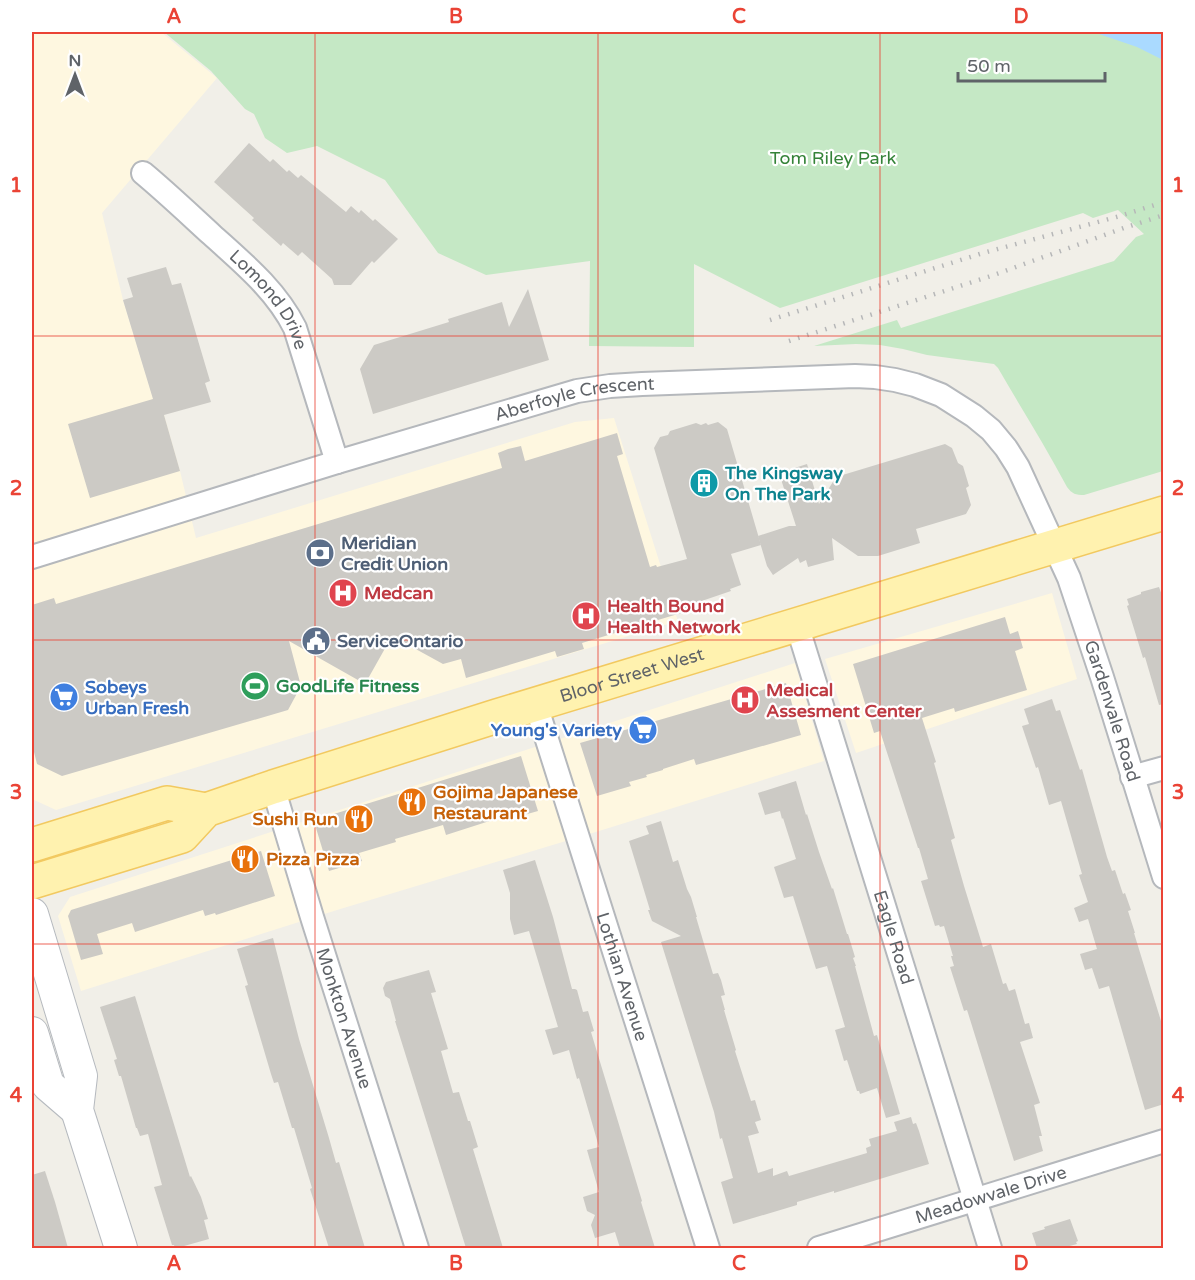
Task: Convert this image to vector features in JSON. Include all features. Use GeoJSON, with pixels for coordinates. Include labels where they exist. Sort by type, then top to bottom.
{"type":"FeatureCollection","features":[{"type":"Feature","properties":{"kind":"main road","name":"Bloor Street West"},"geometry":{"type":"LineString","coordinates":[[32,882],[182,836],[206,810],[273,787],[1164,513]]}},
{"type":"Feature","properties":{"kind":"main road","name":"Bloor Street West"},"geometry":{"type":"LineString","coordinates":[[32,845],[167,803],[206,810]]}},
{"type":"Feature","properties":{"kind":"main road"},"geometry":{"type":"LineString","coordinates":[[32,914],[81,1076],[77,1110],[121,1248]]}},
{"type":"Feature","properties":{"kind":"main road"},"geometry":{"type":"LineString","coordinates":[[32,1033],[48,1085],[77,1110]]}},
{"type":"Feature","properties":{"kind":"street","name":"Lomond Drive"},"geometry":{"type":"LineString","coordinates":[[143,173],[244,264],[273,294],[288,315],[295,328],[337,462]]}},
{"type":"Feature","properties":{"kind":"street","name":"Aberfoyle Crescent"},"geometry":{"type":"LineString","coordinates":[[32,557],[337,462],[577,391],[610,386],[855,376],[896,380],[941,395],[991,430],[1018,467],[1055,547]]}},
{"type":"Feature","properties":{"kind":"street","name":"Gardenvale Road"},"geometry":{"type":"LineString","coordinates":[[1055,547],[1069,578],[1164,877]]}},
{"type":"Feature","properties":{"kind":"street","name":"Eagle Road"},"geometry":{"type":"LineString","coordinates":[[797,625],[990,1248]]}},
{"type":"Feature","properties":{"kind":"street","name":"Lothian Avenue"},"geometry":{"type":"LineString","coordinates":[[536,705],[708,1248]]}},
{"type":"Feature","properties":{"kind":"street"},"geometry":{"type":"LineString","coordinates":[[1132,777],[1164,768]]}},
{"type":"Feature","properties":{"kind":"street","name":"Monkton Avenue"},"geometry":{"type":"LineString","coordinates":[[273,787],[417,1248]]}},
{"type":"Feature","properties":{"kind":"street","name":"Meadowvale Drive"},"geometry":{"type":"LineString","coordinates":[[819,1248],[1164,1141]]}},
{"type":"Feature","properties":{"kind":"shaded area"},"geometry":{"type":"Polygon","coordinates":[[[32,32],[161,32],[217,78],[102,213],[123,300],[153,398],[159,397],[196,538],[575,422],[614,418],[678,621],[56,810],[32,799],[32,32]]]}},
{"type":"Feature","properties":{"kind":"shaded area"},"geometry":{"type":"Polygon","coordinates":[[[1052,593],[1077,679],[856,753],[825,659],[1052,593]]]}},
{"type":"Feature","properties":{"kind":"shaded area"},"geometry":{"type":"Polygon","coordinates":[[[795,663],[824,761],[81,991],[58,916],[70,897],[795,663]]]}},
{"type":"Feature","properties":{"kind":"green space","name":"Tom Riley Park"},"geometry":{"type":"Polygon","coordinates":[[[164,32],[1154,32],[1164,44],[1163,471],[1084,495],[1074,494],[1067,487],[994,364],[927,355],[880,345],[814,346],[897,320],[901,328],[1114,261],[1136,237],[1144,234],[1118,210],[1093,218],[1083,213],[780,308],[694,264],[694,347],[589,346],[590,261],[486,275],[438,253],[385,180],[317,146],[287,153],[265,138],[254,114],[245,109],[211,71],[164,32]]]}},
{"type":"Feature","properties":{"kind":"water"},"geometry":{"type":"Polygon","coordinates":[[[1093,32],[1163,32],[1163,60],[1137,47],[1093,32]]]}},
{"type":"Feature","properties":{"kind":"building"},"geometry":{"type":"Polygon","coordinates":[[[249,143],[270,162],[273,159],[287,172],[289,170],[298,178],[301,175],[346,212],[351,206],[359,213],[361,210],[398,239],[374,263],[372,261],[351,285],[334,285],[332,279],[302,252],[298,256],[283,243],[281,246],[214,182],[249,143]]]}},
{"type":"Feature","properties":{"kind":"building"},"geometry":{"type":"Polygon","coordinates":[[[166,267],[172,285],[181,283],[210,381],[205,383],[211,402],[164,415],[180,471],[90,498],[68,424],[153,399],[123,300],[133,297],[127,278],[166,267]]]}},
{"type":"Feature","properties":{"kind":"building"},"geometry":{"type":"Polygon","coordinates":[[[528,289],[549,360],[373,414],[360,369],[374,345],[449,322],[448,319],[502,302],[509,327],[528,289]]]}},
{"type":"Feature","properties":{"kind":"building"},"geometry":{"type":"Polygon","coordinates":[[[718,422],[727,429],[761,545],[731,554],[741,585],[730,589],[731,591],[690,605],[691,610],[582,643],[584,649],[557,657],[555,651],[466,678],[461,659],[443,664],[392,636],[365,684],[289,641],[301,686],[288,710],[62,776],[37,764],[32,744],[32,605],[54,598],[56,604],[502,468],[498,453],[508,449],[521,446],[525,461],[617,433],[623,454],[617,456],[650,567],[687,559],[654,448],[660,437],[668,435],[670,431],[696,423],[708,425],[718,422]]]}},
{"type":"Feature","properties":{"kind":"building"},"geometry":{"type":"Polygon","coordinates":[[[945,444],[952,448],[958,463],[963,466],[969,486],[966,488],[971,505],[966,514],[916,529],[920,543],[878,556],[858,556],[832,538],[834,560],[808,567],[806,560],[800,563],[798,558],[773,575],[767,566],[758,536],[796,526],[779,473],[807,464],[819,504],[836,477],[945,444]]]}},
{"type":"Feature","properties":{"kind":"building"},"geometry":{"type":"Polygon","coordinates":[[[1159,587],[1164,601],[1164,704],[1159,705],[1127,606],[1129,605],[1127,599],[1159,587]]]}},
{"type":"Feature","properties":{"kind":"building"},"geometry":{"type":"Polygon","coordinates":[[[1005,617],[1010,634],[1018,631],[1023,648],[1015,651],[1027,690],[955,712],[954,708],[922,718],[936,762],[934,763],[955,838],[951,840],[983,947],[991,944],[1003,984],[1006,983],[1009,991],[1015,989],[1025,1024],[1029,1023],[1033,1038],[1020,1042],[1040,1103],[1034,1105],[1042,1136],[1039,1136],[1043,1151],[1014,1161],[968,1013],[967,1010],[964,1011],[950,967],[954,966],[951,956],[953,956],[944,926],[935,926],[921,881],[928,879],[919,848],[880,731],[874,733],[853,664],[1005,617]]]}},
{"type":"Feature","properties":{"kind":"building"},"geometry":{"type":"Polygon","coordinates":[[[786,683],[801,735],[696,765],[694,759],[629,782],[631,786],[597,796],[580,743],[786,683]]]}},
{"type":"Feature","properties":{"kind":"building"},"geometry":{"type":"Polygon","coordinates":[[[1052,699],[1056,711],[1060,710],[1080,770],[1082,769],[1107,857],[1112,871],[1115,870],[1131,910],[1128,911],[1134,933],[1161,1021],[1164,1020],[1164,1104],[1145,1110],[1109,986],[1099,989],[1092,968],[1085,970],[1080,954],[1097,949],[1088,919],[1079,922],[1074,908],[1088,902],[1079,875],[1082,874],[1061,801],[1049,805],[1038,767],[1036,768],[1022,726],[1029,724],[1024,709],[1052,699]]]}},
{"type":"Feature","properties":{"kind":"building"},"geometry":{"type":"Polygon","coordinates":[[[521,756],[538,811],[503,821],[502,817],[446,835],[443,825],[395,839],[396,842],[359,853],[362,861],[329,871],[316,828],[321,818],[521,756]]]}},
{"type":"Feature","properties":{"kind":"building"},"geometry":{"type":"Polygon","coordinates":[[[796,781],[848,934],[874,1036],[877,1035],[900,1114],[886,1118],[877,1088],[860,1094],[857,1091],[847,1060],[844,1061],[835,1030],[845,1027],[827,966],[816,969],[793,896],[784,898],[774,867],[796,859],[780,811],[765,815],[758,793],[796,781]]]}},
{"type":"Feature","properties":{"kind":"building"},"geometry":{"type":"Polygon","coordinates":[[[661,821],[673,862],[678,860],[691,897],[713,974],[718,973],[721,980],[725,995],[721,996],[735,1051],[751,1101],[755,1100],[761,1120],[755,1122],[759,1133],[748,1136],[758,1173],[773,1168],[773,1176],[787,1171],[789,1176],[867,1153],[866,1148],[871,1146],[869,1139],[897,1131],[894,1122],[911,1117],[913,1124],[916,1123],[929,1164],[797,1202],[797,1205],[733,1224],[721,1182],[733,1178],[661,942],[681,936],[652,921],[629,841],[649,834],[646,826],[661,821]]]}},
{"type":"Feature","properties":{"kind":"building"},"geometry":{"type":"Polygon","coordinates":[[[261,851],[275,896],[216,915],[215,913],[205,916],[203,910],[135,932],[132,923],[97,934],[103,954],[81,960],[68,916],[71,910],[261,851]]]}},
{"type":"Feature","properties":{"kind":"building"},"geometry":{"type":"Polygon","coordinates":[[[535,860],[572,989],[577,990],[583,1012],[588,1011],[594,1031],[591,1032],[655,1248],[620,1248],[615,1232],[595,1238],[591,1225],[595,1215],[587,1211],[583,1197],[599,1192],[587,1150],[599,1147],[569,1050],[553,1055],[545,1030],[558,1027],[529,931],[514,935],[510,919],[510,893],[503,870],[535,860]]]}},
{"type":"Feature","properties":{"kind":"building"},"geometry":{"type":"Polygon","coordinates":[[[273,938],[299,1039],[336,1163],[339,1162],[365,1248],[329,1248],[294,1128],[292,1128],[278,1082],[274,1083],[271,1074],[245,986],[248,985],[237,949],[273,938]]]}},
{"type":"Feature","properties":{"kind":"building"},"geometry":{"type":"Polygon","coordinates":[[[429,970],[436,992],[431,993],[448,1049],[441,1051],[453,1093],[459,1092],[468,1121],[470,1121],[478,1147],[473,1149],[503,1248],[466,1248],[390,999],[385,996],[383,988],[386,982],[429,970]]]}},
{"type":"Feature","properties":{"kind":"building"},"geometry":{"type":"Polygon","coordinates":[[[135,996],[190,1177],[201,1197],[208,1219],[204,1220],[209,1239],[177,1248],[172,1245],[154,1187],[162,1185],[148,1134],[140,1136],[136,1128],[100,1007],[135,996]]]}},
{"type":"Feature","properties":{"kind":"building"},"geometry":{"type":"Polygon","coordinates":[[[45,1171],[68,1248],[32,1248],[32,1175],[45,1171]]]}},
{"type":"Feature","properties":{"kind":"building"},"geometry":{"type":"Polygon","coordinates":[[[1070,1219],[1077,1244],[1062,1248],[1037,1248],[1032,1233],[1070,1219]]]}},
{"type":"Feature","properties":{"kind":"railway"},"geometry":{"type":"LineString","coordinates":[[770,320],[983,253],[1164,202]]}},
{"type":"Feature","properties":{"kind":"railway"},"geometry":{"type":"LineString","coordinates":[[789,341],[991,276],[1164,215]]}},
{"type":"Feature","properties":{"kind":"place","name":"The Kingsway On The Park"},"geometry":{"type":"Point","coordinates":[704,483]}},
{"type":"Feature","properties":{"kind":"place","name":"Meridian Credit Union"},"geometry":{"type":"Point","coordinates":[320,553]}},
{"type":"Feature","properties":{"kind":"place","name":"Medcan"},"geometry":{"type":"Point","coordinates":[343,593]}},
{"type":"Feature","properties":{"kind":"place","name":"Health Bound Health Network"},"geometry":{"type":"Point","coordinates":[586,616]}},
{"type":"Feature","properties":{"kind":"place","name":"ServiceOntario"},"geometry":{"type":"Point","coordinates":[316,641]}},
{"type":"Feature","properties":{"kind":"place","name":"GoodLife Fitness"},"geometry":{"type":"Point","coordinates":[255,686]}},
{"type":"Feature","properties":{"kind":"place","name":"Sobeys Urban Fresh"},"geometry":{"type":"Point","coordinates":[64,697]}},
{"type":"Feature","properties":{"kind":"place","name":"Medical Assesment Center"},"geometry":{"type":"Point","coordinates":[745,700]}},
{"type":"Feature","properties":{"kind":"place","name":"Young's Variety"},"geometry":{"type":"Point","coordinates":[643,730]}},
{"type":"Feature","properties":{"kind":"place","name":"Gojima Japanese Restaurant"},"geometry":{"type":"Point","coordinates":[412,802]}},
{"type":"Feature","properties":{"kind":"place","name":"Sushi Run"},"geometry":{"type":"Point","coordinates":[359,819]}},
{"type":"Feature","properties":{"kind":"place","name":"Pizza Pizza"},"geometry":{"type":"Point","coordinates":[245,859]}}]}
